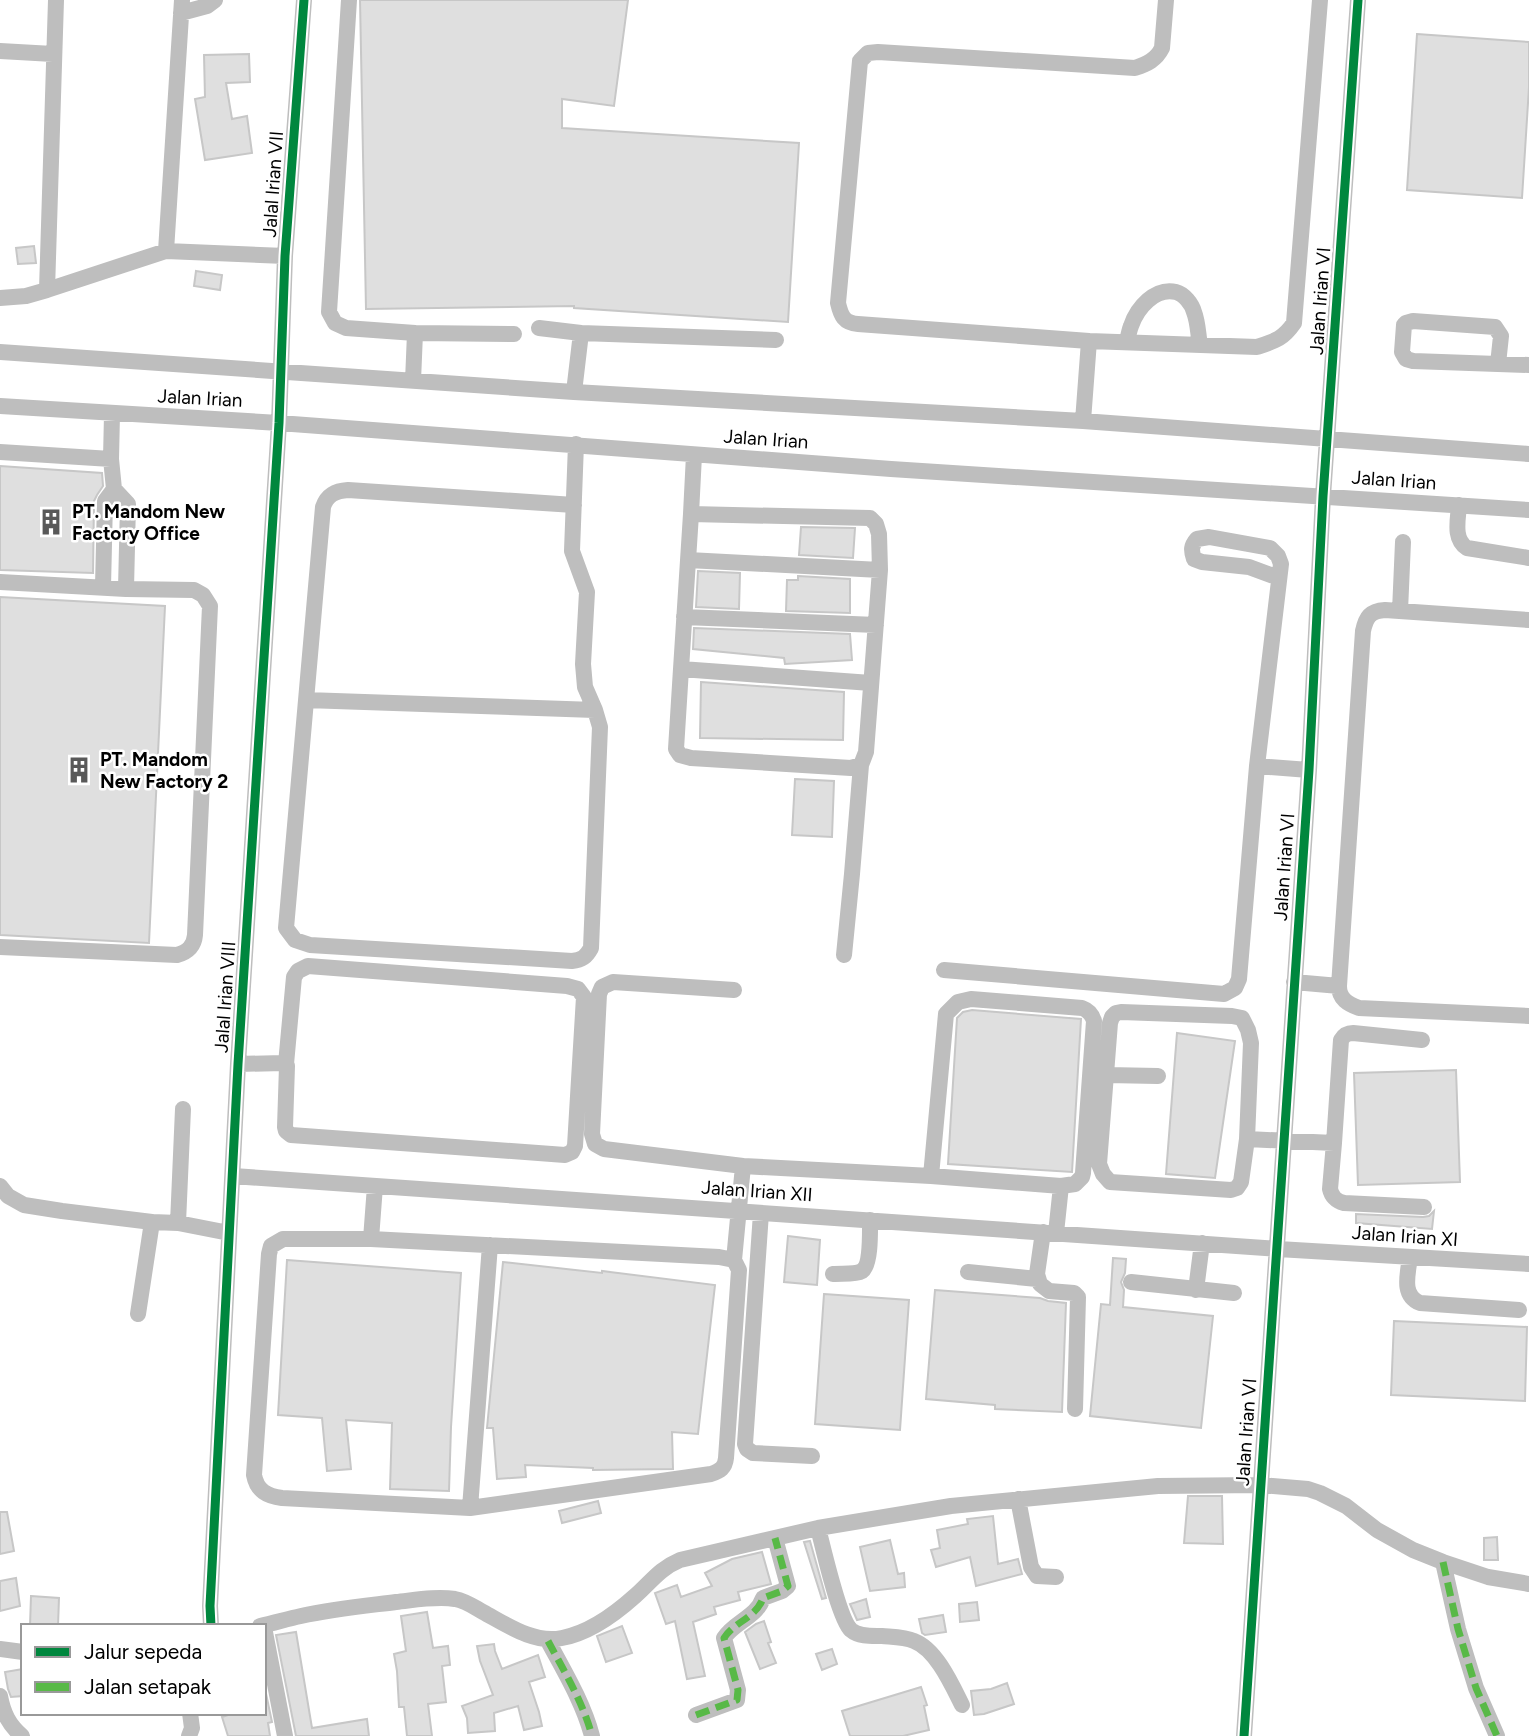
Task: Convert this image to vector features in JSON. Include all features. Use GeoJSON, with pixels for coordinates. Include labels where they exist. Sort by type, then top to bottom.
{"type":"FeatureCollection","features":[{"type":"Feature","properties":{"kind":"street"},"geometry":{"type":"LineString","coordinates":[[47,290],[56,0]]}},
{"type":"Feature","properties":{"kind":"street"},"geometry":{"type":"LineString","coordinates":[[166,251],[182,7],[207,6],[215,0]]}},
{"type":"Feature","properties":{"kind":"street","name":"Jalal Irian VII"},"geometry":{"type":"LineString","coordinates":[[280,372],[285,256],[304,0]]}},
{"type":"Feature","properties":{"kind":"street"},"geometry":{"type":"LineString","coordinates":[[349,0],[329,312],[335,323],[345,328],[415,333],[514,334]]}},
{"type":"Feature","properties":{"kind":"street"},"geometry":{"type":"LineString","coordinates":[[1166,0],[1159,55],[1135,68],[878,51],[868,53],[860,61],[838,297],[839,310],[845,321],[1089,341],[1256,347],[1287,334],[1294,323],[1320,0]]}},
{"type":"Feature","properties":{"kind":"street","name":"Jalan Irian VI"},"geometry":{"type":"LineString","coordinates":[[1244,1736],[1278,1249],[1309,770],[1323,496],[1357,0]]}},
{"type":"Feature","properties":{"kind":"street"},"geometry":{"type":"LineString","coordinates":[[0,51],[53,54]]}},
{"type":"Feature","properties":{"kind":"street"},"geometry":{"type":"LineString","coordinates":[[0,298],[26,296],[166,251],[285,256]]}},
{"type":"Feature","properties":{"kind":"street"},"geometry":{"type":"LineString","coordinates":[[1127,342],[1131,325],[1151,297],[1160,292],[1172,291],[1180,293],[1194,311],[1200,345]]}},
{"type":"Feature","properties":{"kind":"street"},"geometry":{"type":"LineString","coordinates":[[1498,364],[1501,336],[1495,327],[1413,321],[1404,325],[1402,352],[1410,361],[1498,364],[1529,365]]}},
{"type":"Feature","properties":{"kind":"street"},"geometry":{"type":"LineString","coordinates":[[539,328],[581,333],[776,340]]}},
{"type":"Feature","properties":{"kind":"street"},"geometry":{"type":"LineString","coordinates":[[413,381],[415,333]]}},
{"type":"Feature","properties":{"kind":"street"},"geometry":{"type":"LineString","coordinates":[[574,392],[581,333]]}},
{"type":"Feature","properties":{"kind":"street"},"geometry":{"type":"LineString","coordinates":[[1083,421],[1089,341]]}},
{"type":"Feature","properties":{"kind":"street","name":"Jalan Irian"},"geometry":{"type":"LineString","coordinates":[[0,352],[574,392],[1083,421],[1529,454]]}},
{"type":"Feature","properties":{"kind":"street","name":"Jalal Irian VIII"},"geometry":{"type":"LineString","coordinates":[[211,1624],[238,1064],[280,372]]}},
{"type":"Feature","properties":{"kind":"street","name":"Jalan Irian"},"geometry":{"type":"LineString","coordinates":[[0,406],[1529,510]]}},
{"type":"Feature","properties":{"kind":"street"},"geometry":{"type":"LineString","coordinates":[[112,414],[111,458],[114,489],[128,504],[126,589]]}},
{"type":"Feature","properties":{"kind":"street"},"geometry":{"type":"LineString","coordinates":[[574,505],[348,490],[332,494],[325,500],[286,928],[295,940],[310,944],[572,961],[587,956],[590,948],[600,727],[585,687],[583,664],[587,592],[572,551],[574,505],[576,444]]}},
{"type":"Feature","properties":{"kind":"street"},"geometry":{"type":"LineString","coordinates":[[0,452],[111,458]]}},
{"type":"Feature","properties":{"kind":"street"},"geometry":{"type":"LineString","coordinates":[[694,455],[676,749],[680,755],[691,758],[851,768],[861,765]]}},
{"type":"Feature","properties":{"kind":"street"},"geometry":{"type":"LineString","coordinates":[[103,587],[104,501],[114,489]]}},
{"type":"Feature","properties":{"kind":"street"},"geometry":{"type":"LineString","coordinates":[[1459,505],[1458,530],[1462,545],[1466,548],[1529,558]]}},
{"type":"Feature","properties":{"kind":"street"},"geometry":{"type":"LineString","coordinates":[[691,514],[870,519],[876,524],[879,534],[880,570],[876,625],[866,752],[861,765],[844,955]]}},
{"type":"Feature","properties":{"kind":"street"},"geometry":{"type":"LineString","coordinates":[[944,970],[1224,994],[1235,988],[1239,979],[1257,766],[1281,564],[1270,548],[1209,537],[1197,539],[1192,545],[1194,559],[1249,568],[1279,578]]}},
{"type":"Feature","properties":{"kind":"street"},"geometry":{"type":"LineString","coordinates":[[1400,611],[1403,542]]}},
{"type":"Feature","properties":{"kind":"street"},"geometry":{"type":"LineString","coordinates":[[688,560],[880,570]]}},
{"type":"Feature","properties":{"kind":"street"},"geometry":{"type":"LineString","coordinates":[[0,582],[194,590],[203,595],[211,606],[195,941],[192,946],[177,955],[0,947]]}},
{"type":"Feature","properties":{"kind":"street"},"geometry":{"type":"LineString","coordinates":[[1529,620],[1385,610],[1373,612],[1366,619],[1363,631],[1339,986],[1340,995],[1359,1008],[1529,1017]]}},
{"type":"Feature","properties":{"kind":"street"},"geometry":{"type":"LineString","coordinates":[[684,617],[876,625]]}},
{"type":"Feature","properties":{"kind":"street"},"geometry":{"type":"LineString","coordinates":[[681,668],[871,683]]}},
{"type":"Feature","properties":{"kind":"street"},"geometry":{"type":"LineString","coordinates":[[306,700],[595,710]]}},
{"type":"Feature","properties":{"kind":"street"},"geometry":{"type":"LineString","coordinates":[[1257,766],[1309,770]]}},
{"type":"Feature","properties":{"kind":"street"},"geometry":{"type":"LineString","coordinates":[[308,966],[567,986],[578,989],[584,997],[575,1146],[572,1152],[565,1155],[291,1135],[285,1128],[286,1064],[294,977],[298,971],[308,966]]}},
{"type":"Feature","properties":{"kind":"street"},"geometry":{"type":"LineString","coordinates":[[734,990],[613,982],[602,987],[599,994],[592,1134],[595,1144],[604,1149],[743,1166],[1061,1186],[1075,1184],[1083,1173],[1094,1021],[1086,1010],[971,999],[958,1002],[946,1014],[931,1176]]}},
{"type":"Feature","properties":{"kind":"street"},"geometry":{"type":"LineString","coordinates":[[1294,982],[1339,986]]}},
{"type":"Feature","properties":{"kind":"street"},"geometry":{"type":"LineString","coordinates":[[1121,1012],[1241,1018],[1251,1043],[1247,1139],[1241,1182],[1234,1189],[1110,1182],[1102,1174],[1099,1164],[1112,1017],[1121,1012]]}},
{"type":"Feature","properties":{"kind":"street"},"geometry":{"type":"LineString","coordinates":[[1422,1040],[1353,1033],[1346,1034],[1340,1040],[1330,1189],[1331,1194],[1344,1203],[1424,1208]]}},
{"type":"Feature","properties":{"kind":"street"},"geometry":{"type":"LineString","coordinates":[[238,1064],[286,1064]]}},
{"type":"Feature","properties":{"kind":"street"},"geometry":{"type":"LineString","coordinates":[[1107,1075],[1158,1076]]}},
{"type":"Feature","properties":{"kind":"street"},"geometry":{"type":"LineString","coordinates":[[178,1223],[184,1109]]}},
{"type":"Feature","properties":{"kind":"street"},"geometry":{"type":"LineString","coordinates":[[1247,1139],[1334,1143]]}},
{"type":"Feature","properties":{"kind":"street"},"geometry":{"type":"LineString","coordinates":[[734,1260],[371,1239],[283,1239],[271,1246],[269,1254],[255,1481],[265,1494],[282,1498],[470,1508],[720,1471],[726,1458],[739,1270],[734,1260],[743,1166]]}},
{"type":"Feature","properties":{"kind":"street","name":"Jalan Irian XII"},"geometry":{"type":"LineString","coordinates":[[233,1176],[1278,1249]]}},
{"type":"Feature","properties":{"kind":"street"},"geometry":{"type":"LineString","coordinates":[[0,1186],[8,1196],[24,1205],[178,1223],[229,1233]]}},
{"type":"Feature","properties":{"kind":"street"},"geometry":{"type":"LineString","coordinates":[[371,1239],[375,1186]]}},
{"type":"Feature","properties":{"kind":"street"},"geometry":{"type":"LineString","coordinates":[[1037,1279],[1061,1186]]}},
{"type":"Feature","properties":{"kind":"street"},"geometry":{"type":"LineString","coordinates":[[761,1213],[745,1444],[753,1453],[812,1456]]}},
{"type":"Feature","properties":{"kind":"street"},"geometry":{"type":"LineString","coordinates":[[833,1274],[857,1272],[865,1267],[870,1220]]}},
{"type":"Feature","properties":{"kind":"street"},"geometry":{"type":"LineString","coordinates":[[138,1314],[152,1222]]}},
{"type":"Feature","properties":{"kind":"street"},"geometry":{"type":"LineString","coordinates":[[1196,1290],[1202,1243]]}},
{"type":"Feature","properties":{"kind":"street"},"geometry":{"type":"LineString","coordinates":[[470,1508],[490,1245]]}},
{"type":"Feature","properties":{"kind":"street","name":"Jalan Irian XI"},"geometry":{"type":"LineString","coordinates":[[1278,1249],[1529,1264]]}},
{"type":"Feature","properties":{"kind":"street"},"geometry":{"type":"LineString","coordinates":[[1410,1257],[1408,1292],[1414,1301],[1519,1310]]}},
{"type":"Feature","properties":{"kind":"street"},"geometry":{"type":"LineString","coordinates":[[968,1272],[1037,1279],[1046,1290],[1074,1293],[1078,1297],[1075,1409]]}},
{"type":"Feature","properties":{"kind":"street"},"geometry":{"type":"LineString","coordinates":[[1131,1282],[1234,1293]]}},
{"type":"Feature","properties":{"kind":"street"},"geometry":{"type":"LineString","coordinates":[[266,1625],[303,1615],[357,1606],[447,1598],[466,1602],[504,1624],[548,1641],[592,1627],[634,1597],[662,1569],[673,1563],[818,1528],[951,1506],[1158,1486],[1260,1485],[1308,1489],[1346,1506],[1377,1530],[1413,1550],[1488,1577],[1529,1584]]}},
{"type":"Feature","properties":{"kind":"street"},"geometry":{"type":"LineString","coordinates":[[1018,1499],[1031,1567],[1037,1576],[1056,1577]]}},
{"type":"Feature","properties":{"kind":"street"},"geometry":{"type":"LineString","coordinates":[[818,1528],[841,1612],[852,1631],[861,1635],[906,1638],[917,1642],[941,1667],[962,1705]]}},
{"type":"Feature","properties":{"kind":"street"},"geometry":{"type":"LineString","coordinates":[[696,1715],[737,1700],[738,1690],[724,1638],[760,1607],[763,1598],[788,1586],[775,1538]]}},
{"type":"Feature","properties":{"kind":"street"},"geometry":{"type":"LineString","coordinates":[[1443,1562],[1458,1629],[1473,1679],[1497,1736]]}},
{"type":"Feature","properties":{"kind":"street"},"geometry":{"type":"LineString","coordinates":[[266,1641],[285,1736]]}},
{"type":"Feature","properties":{"kind":"street"},"geometry":{"type":"LineString","coordinates":[[548,1641],[574,1690],[592,1736]]}},
{"type":"Feature","properties":{"kind":"street"},"geometry":{"type":"LineString","coordinates":[[0,1649],[21,1652]]}},
{"type":"Feature","properties":{"kind":"street"},"geometry":{"type":"LineString","coordinates":[[0,1696],[3,1713],[22,1736]]}},
{"type":"Feature","properties":{"kind":"street"},"geometry":{"type":"LineString","coordinates":[[189,1736],[192,1728],[190,1715]]}},
{"type":"Feature","properties":{"kind":"building"},"geometry":{"type":"Polygon","coordinates":[[[360,0],[628,0],[614,106],[562,99],[562,128],[799,143],[788,322],[574,306],[366,309],[360,0]]]}},
{"type":"Feature","properties":{"kind":"building"},"geometry":{"type":"Polygon","coordinates":[[[1417,34],[1529,42],[1522,198],[1407,190],[1417,34]]]}},
{"type":"Feature","properties":{"kind":"building"},"geometry":{"type":"Polygon","coordinates":[[[249,54],[250,82],[226,83],[232,119],[247,116],[252,153],[205,160],[195,99],[205,97],[204,55],[249,54]]]}},
{"type":"Feature","properties":{"kind":"building"},"geometry":{"type":"Polygon","coordinates":[[[34,246],[36,263],[18,264],[16,248],[34,246]]]}},
{"type":"Feature","properties":{"kind":"building"},"geometry":{"type":"Polygon","coordinates":[[[196,271],[222,275],[220,290],[194,286],[196,271]]]}},
{"type":"Feature","properties":{"kind":"building","name":"PT. Mandom New Factory Office"},"geometry":{"type":"Polygon","coordinates":[[[0,466],[102,473],[103,486],[94,501],[93,573],[0,570],[0,466]]]}},
{"type":"Feature","properties":{"kind":"building"},"geometry":{"type":"Polygon","coordinates":[[[801,527],[855,528],[853,558],[799,555],[801,527]]]}},
{"type":"Feature","properties":{"kind":"building"},"geometry":{"type":"Polygon","coordinates":[[[698,571],[740,573],[739,609],[696,607],[698,571]]]}},
{"type":"Feature","properties":{"kind":"building"},"geometry":{"type":"Polygon","coordinates":[[[798,576],[850,579],[850,613],[786,611],[787,580],[798,580],[798,576]]]}},
{"type":"Feature","properties":{"kind":"building","name":"PT. Mandom New Factory 2"},"geometry":{"type":"Polygon","coordinates":[[[0,597],[165,606],[149,943],[0,935],[0,597]]]}},
{"type":"Feature","properties":{"kind":"building"},"geometry":{"type":"Polygon","coordinates":[[[694,628],[850,634],[852,660],[785,664],[784,658],[693,649],[694,628]]]}},
{"type":"Feature","properties":{"kind":"building"},"geometry":{"type":"Polygon","coordinates":[[[701,682],[844,692],[843,740],[700,738],[701,682]]]}},
{"type":"Feature","properties":{"kind":"building"},"geometry":{"type":"Polygon","coordinates":[[[795,779],[834,781],[832,837],[792,835],[795,779]]]}},
{"type":"Feature","properties":{"kind":"building"},"geometry":{"type":"Polygon","coordinates":[[[972,1010],[1081,1019],[1072,1172],[948,1164],[957,1018],[963,1012],[972,1010]]]}},
{"type":"Feature","properties":{"kind":"building"},"geometry":{"type":"Polygon","coordinates":[[[1177,1033],[1235,1041],[1215,1178],[1166,1174],[1177,1033]]]}},
{"type":"Feature","properties":{"kind":"building"},"geometry":{"type":"Polygon","coordinates":[[[1456,1070],[1460,1182],[1358,1185],[1354,1073],[1456,1070]]]}},
{"type":"Feature","properties":{"kind":"building"},"geometry":{"type":"Polygon","coordinates":[[[1434,1211],[1432,1229],[1356,1223],[1356,1214],[1423,1217],[1434,1211]]]}},
{"type":"Feature","properties":{"kind":"building"},"geometry":{"type":"Polygon","coordinates":[[[788,1236],[820,1240],[817,1285],[784,1282],[788,1236]]]}},
{"type":"Feature","properties":{"kind":"building"},"geometry":{"type":"Polygon","coordinates":[[[1113,1258],[1126,1259],[1121,1282],[1124,1290],[1123,1307],[1213,1316],[1201,1428],[1090,1416],[1101,1304],[1110,1305],[1113,1258]]]}},
{"type":"Feature","properties":{"kind":"building"},"geometry":{"type":"Polygon","coordinates":[[[287,1260],[461,1273],[449,1491],[390,1489],[392,1423],[346,1420],[351,1469],[327,1471],[322,1418],[278,1415],[287,1260]]]}},
{"type":"Feature","properties":{"kind":"building"},"geometry":{"type":"Polygon","coordinates":[[[503,1262],[715,1285],[698,1434],[672,1432],[673,1469],[593,1470],[525,1465],[526,1477],[497,1479],[493,1428],[487,1428],[503,1262]]]}},
{"type":"Feature","properties":{"kind":"building"},"geometry":{"type":"Polygon","coordinates":[[[935,1290],[1040,1298],[1066,1303],[1062,1412],[995,1409],[995,1405],[926,1399],[935,1290]]]}},
{"type":"Feature","properties":{"kind":"building"},"geometry":{"type":"Polygon","coordinates":[[[824,1294],[909,1300],[900,1430],[815,1424],[824,1294]]]}},
{"type":"Feature","properties":{"kind":"building"},"geometry":{"type":"Polygon","coordinates":[[[1394,1321],[1527,1327],[1525,1401],[1391,1395],[1394,1321]]]}},
{"type":"Feature","properties":{"kind":"building"},"geometry":{"type":"Polygon","coordinates":[[[1188,1496],[1222,1496],[1223,1544],[1184,1543],[1188,1496]]]}},
{"type":"Feature","properties":{"kind":"building"},"geometry":{"type":"Polygon","coordinates":[[[598,1501],[601,1513],[562,1523],[559,1511],[598,1501]]]}},
{"type":"Feature","properties":{"kind":"building"},"geometry":{"type":"Polygon","coordinates":[[[0,1512],[7,1512],[14,1551],[0,1554],[0,1512]]]}},
{"type":"Feature","properties":{"kind":"building"},"geometry":{"type":"Polygon","coordinates":[[[993,1516],[998,1564],[1018,1559],[1022,1574],[976,1586],[970,1557],[936,1567],[931,1550],[940,1548],[937,1530],[968,1524],[967,1519],[993,1516]]]}},
{"type":"Feature","properties":{"kind":"building"},"geometry":{"type":"Polygon","coordinates":[[[1497,1537],[1498,1560],[1484,1560],[1484,1538],[1497,1537]]]}},
{"type":"Feature","properties":{"kind":"building"},"geometry":{"type":"Polygon","coordinates":[[[890,1540],[898,1574],[904,1573],[905,1587],[870,1591],[860,1547],[890,1540]]]}},
{"type":"Feature","properties":{"kind":"building"},"geometry":{"type":"Polygon","coordinates":[[[810,1541],[826,1598],[822,1599],[804,1542],[810,1541]]]}},
{"type":"Feature","properties":{"kind":"building"},"geometry":{"type":"Polygon","coordinates":[[[762,1552],[771,1584],[738,1592],[740,1600],[714,1607],[716,1614],[693,1622],[705,1676],[687,1679],[675,1621],[666,1624],[655,1593],[677,1585],[681,1597],[712,1586],[705,1573],[732,1559],[762,1552]]]}},
{"type":"Feature","properties":{"kind":"building"},"geometry":{"type":"Polygon","coordinates":[[[16,1578],[20,1606],[0,1611],[0,1581],[16,1578]]]}},
{"type":"Feature","properties":{"kind":"building"},"geometry":{"type":"Polygon","coordinates":[[[31,1596],[59,1598],[58,1624],[30,1624],[31,1596]]]}},
{"type":"Feature","properties":{"kind":"building"},"geometry":{"type":"Polygon","coordinates":[[[866,1599],[870,1617],[857,1620],[850,1604],[866,1599]]]}},
{"type":"Feature","properties":{"kind":"building"},"geometry":{"type":"Polygon","coordinates":[[[977,1602],[979,1620],[960,1622],[959,1604],[977,1602]]]}},
{"type":"Feature","properties":{"kind":"building"},"geometry":{"type":"Polygon","coordinates":[[[427,1612],[433,1648],[448,1646],[450,1665],[442,1666],[446,1702],[428,1704],[432,1736],[407,1736],[404,1707],[399,1707],[394,1654],[406,1651],[401,1616],[427,1612]]]}},
{"type":"Feature","properties":{"kind":"building"},"geometry":{"type":"Polygon","coordinates":[[[943,1615],[946,1632],[925,1635],[922,1633],[919,1619],[943,1615]]]}},
{"type":"Feature","properties":{"kind":"building"},"geometry":{"type":"Polygon","coordinates":[[[764,1621],[771,1642],[768,1643],[776,1663],[760,1669],[745,1632],[764,1621]]]}},
{"type":"Feature","properties":{"kind":"building"},"geometry":{"type":"Polygon","coordinates":[[[622,1626],[632,1653],[606,1662],[597,1636],[622,1626]]]}},
{"type":"Feature","properties":{"kind":"building"},"geometry":{"type":"Polygon","coordinates":[[[296,1632],[312,1728],[367,1719],[369,1736],[296,1736],[276,1635],[296,1632]]]}},
{"type":"Feature","properties":{"kind":"building"},"geometry":{"type":"Polygon","coordinates":[[[494,1644],[502,1669],[538,1655],[545,1677],[529,1682],[542,1726],[524,1730],[518,1706],[494,1713],[495,1731],[468,1733],[467,1718],[462,1706],[493,1695],[477,1646],[494,1644]]]}},
{"type":"Feature","properties":{"kind":"building"},"geometry":{"type":"Polygon","coordinates":[[[832,1649],[837,1664],[822,1670],[816,1654],[832,1649]]]}},
{"type":"Feature","properties":{"kind":"building"},"geometry":{"type":"Polygon","coordinates":[[[21,1669],[21,1696],[11,1697],[5,1672],[21,1669]]]}},
{"type":"Feature","properties":{"kind":"building"},"geometry":{"type":"Polygon","coordinates":[[[1007,1683],[1014,1704],[974,1715],[971,1691],[991,1689],[1007,1683]]]}},
{"type":"Feature","properties":{"kind":"building"},"geometry":{"type":"Polygon","coordinates":[[[921,1687],[927,1705],[924,1706],[929,1730],[903,1736],[850,1736],[842,1711],[921,1687]]]}},
{"type":"Feature","properties":{"kind":"building"},"geometry":{"type":"Polygon","coordinates":[[[266,1694],[272,1722],[268,1723],[270,1736],[228,1736],[222,1717],[266,1715],[266,1694]]]}},
{"type":"Feature","properties":{"kind":"marked path"},"geometry":{"type":"LineString","coordinates":[[696,1715],[737,1700],[738,1690],[724,1638],[756,1610],[763,1598],[788,1586],[775,1538]]}},
{"type":"Feature","properties":{"kind":"marked path"},"geometry":{"type":"LineString","coordinates":[[1443,1562],[1458,1629],[1476,1688],[1497,1736]]}},
{"type":"Feature","properties":{"kind":"marked path"},"geometry":{"type":"LineString","coordinates":[[548,1641],[567,1675],[592,1736]]}},
{"type":"Feature","properties":{"kind":"cycle path"},"geometry":{"type":"LineString","coordinates":[[211,1624],[238,1064],[279,423],[285,256],[304,0]]}},
{"type":"Feature","properties":{"kind":"cycle path"},"geometry":{"type":"LineString","coordinates":[[1244,1736],[1309,770],[1323,496],[1358,0]]}},
{"type":"Feature","properties":{"kind":"place","name":"PT. Mandom New Factory Office"},"geometry":{"type":"Point","coordinates":[51,522]}},
{"type":"Feature","properties":{"kind":"place","name":"PT. Mandom New Factory 2"},"geometry":{"type":"Point","coordinates":[79,770]}}]}
